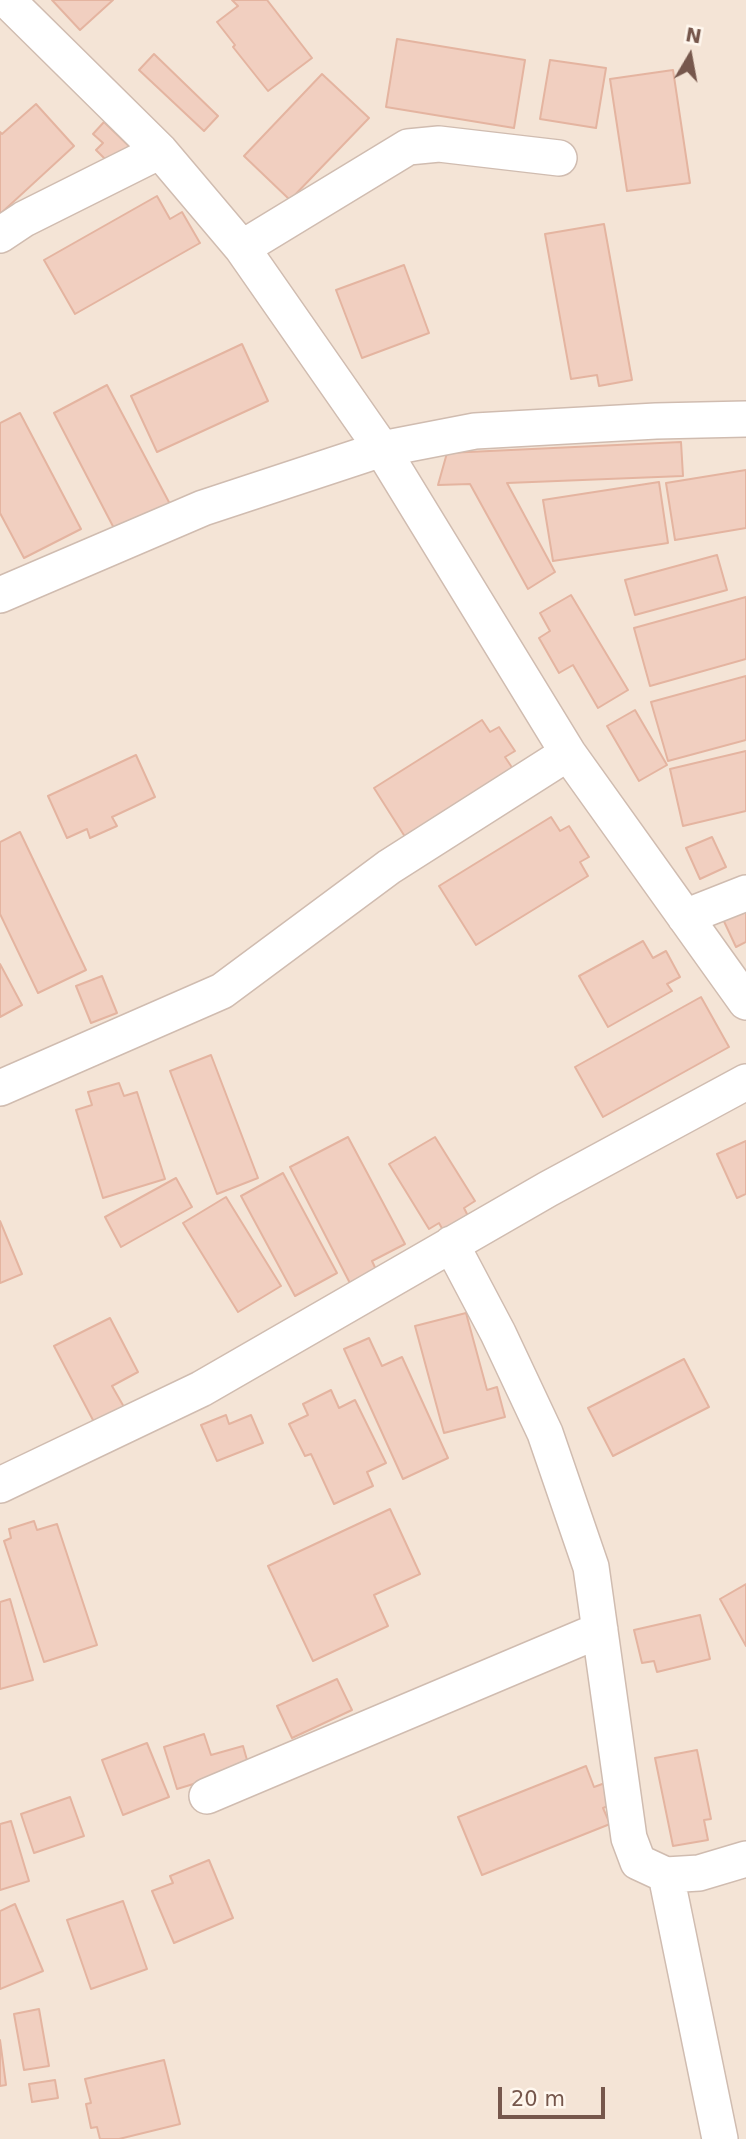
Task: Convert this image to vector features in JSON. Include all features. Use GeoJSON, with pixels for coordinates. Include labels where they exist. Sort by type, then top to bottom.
{"type":"FeatureCollection","features":[{"type":"Feature","properties":{"kind":"street"},"geometry":{"type":"LineString","coordinates":[[7,0],[160,151],[242,248],[382,450],[568,753],[746,1002]]}},
{"type":"Feature","properties":{"kind":"street"},"geometry":{"type":"LineString","coordinates":[[242,248],[408,147],[439,144],[559,158]]}},
{"type":"Feature","properties":{"kind":"street"},"geometry":{"type":"LineString","coordinates":[[0,235],[24,219],[160,151]]}},
{"type":"Feature","properties":{"kind":"street"},"geometry":{"type":"LineString","coordinates":[[0,595],[203,508],[382,450],[475,431],[746,419]]}},
{"type":"Feature","properties":{"kind":"street"},"geometry":{"type":"LineString","coordinates":[[0,1088],[222,991],[389,867],[568,753]]}},
{"type":"Feature","properties":{"kind":"street"},"geometry":{"type":"LineString","coordinates":[[685,917],[746,893]]}},
{"type":"Feature","properties":{"kind":"street"},"geometry":{"type":"LineString","coordinates":[[0,1485],[201,1389],[548,1189],[746,1082]]}},
{"type":"Feature","properties":{"kind":"street"},"geometry":{"type":"LineString","coordinates":[[451,1244],[545,1433],[591,1567],[629,1838],[638,1862],[666,1875],[699,1873],[746,1859]]}},
{"type":"Feature","properties":{"kind":"street"},"geometry":{"type":"LineString","coordinates":[[207,1796],[600,1630]]}},
{"type":"Feature","properties":{"kind":"street"},"geometry":{"type":"LineString","coordinates":[[666,1875],[720,2139]]}},
{"type":"Feature","properties":{"kind":"shaded area"},"geometry":{"type":"Polygon","coordinates":[[[0,0],[746,0],[746,2139],[0,2139],[0,0]]]}},
{"type":"Feature","properties":{"kind":"building"},"geometry":{"type":"Polygon","coordinates":[[[52,0],[113,0],[80,30],[52,0]]]}},
{"type":"Feature","properties":{"kind":"building"},"geometry":{"type":"Polygon","coordinates":[[[232,0],[267,0],[312,58],[268,91],[217,22],[238,6],[232,0]]]}},
{"type":"Feature","properties":{"kind":"building"},"geometry":{"type":"Polygon","coordinates":[[[397,39],[525,60],[514,128],[386,107],[397,39]]]}},
{"type":"Feature","properties":{"kind":"building"},"geometry":{"type":"Polygon","coordinates":[[[154,54],[218,116],[204,131],[139,70],[154,54]]]}},
{"type":"Feature","properties":{"kind":"building"},"geometry":{"type":"Polygon","coordinates":[[[550,60],[606,68],[596,128],[540,119],[550,60]]]}},
{"type":"Feature","properties":{"kind":"building"},"geometry":{"type":"Polygon","coordinates":[[[673,70],[690,183],[627,191],[610,79],[673,70]]]}},
{"type":"Feature","properties":{"kind":"building"},"geometry":{"type":"Polygon","coordinates":[[[322,74],[369,118],[290,200],[244,156],[322,74]]]}},
{"type":"Feature","properties":{"kind":"building"},"geometry":{"type":"Polygon","coordinates":[[[36,104],[74,146],[0,214],[0,132],[2,134],[36,104]]]}},
{"type":"Feature","properties":{"kind":"building"},"geometry":{"type":"Polygon","coordinates":[[[104,122],[134,151],[110,164],[96,150],[103,143],[93,134],[104,122]]]}},
{"type":"Feature","properties":{"kind":"building"},"geometry":{"type":"Polygon","coordinates":[[[157,196],[170,219],[182,212],[200,243],[75,314],[44,260],[157,196]]]}},
{"type":"Feature","properties":{"kind":"building"},"geometry":{"type":"Polygon","coordinates":[[[604,224],[632,380],[599,386],[597,375],[571,379],[545,234],[604,224]]]}},
{"type":"Feature","properties":{"kind":"building"},"geometry":{"type":"Polygon","coordinates":[[[404,265],[429,333],[362,358],[336,290],[404,265]]]}},
{"type":"Feature","properties":{"kind":"building"},"geometry":{"type":"Polygon","coordinates":[[[242,344],[268,401],[157,452],[131,396],[242,344]]]}},
{"type":"Feature","properties":{"kind":"building"},"geometry":{"type":"Polygon","coordinates":[[[107,385],[171,506],[117,534],[54,413],[107,385]]]}},
{"type":"Feature","properties":{"kind":"building"},"geometry":{"type":"Polygon","coordinates":[[[20,413],[81,529],[24,558],[0,513],[0,423],[20,413]]]}},
{"type":"Feature","properties":{"kind":"building"},"geometry":{"type":"Polygon","coordinates":[[[681,442],[683,476],[507,483],[555,572],[528,589],[470,484],[438,485],[447,453],[681,442]]]}},
{"type":"Feature","properties":{"kind":"building"},"geometry":{"type":"Polygon","coordinates":[[[746,470],[746,528],[675,540],[666,483],[746,470]]]}},
{"type":"Feature","properties":{"kind":"building"},"geometry":{"type":"Polygon","coordinates":[[[659,482],[668,543],[553,561],[543,500],[659,482]]]}},
{"type":"Feature","properties":{"kind":"building"},"geometry":{"type":"Polygon","coordinates":[[[717,555],[727,590],[635,615],[625,580],[717,555]]]}},
{"type":"Feature","properties":{"kind":"building"},"geometry":{"type":"Polygon","coordinates":[[[571,595],[628,690],[598,708],[573,665],[559,673],[539,638],[550,631],[540,613],[571,595]]]}},
{"type":"Feature","properties":{"kind":"building"},"geometry":{"type":"Polygon","coordinates":[[[746,597],[746,659],[650,686],[634,628],[746,597]]]}},
{"type":"Feature","properties":{"kind":"building"},"geometry":{"type":"Polygon","coordinates":[[[746,676],[746,740],[668,761],[651,702],[746,676]]]}},
{"type":"Feature","properties":{"kind":"building"},"geometry":{"type":"Polygon","coordinates":[[[635,710],[667,765],[639,781],[607,726],[635,710]]]}},
{"type":"Feature","properties":{"kind":"building"},"geometry":{"type":"Polygon","coordinates":[[[482,720],[490,732],[499,727],[515,751],[505,757],[517,775],[409,843],[374,788],[482,720]]]}},
{"type":"Feature","properties":{"kind":"building"},"geometry":{"type":"Polygon","coordinates":[[[746,751],[746,811],[683,826],[670,769],[746,751]]]}},
{"type":"Feature","properties":{"kind":"building"},"geometry":{"type":"Polygon","coordinates":[[[136,755],[155,797],[112,817],[117,826],[90,838],[87,829],[67,838],[48,796],[136,755]]]}},
{"type":"Feature","properties":{"kind":"building"},"geometry":{"type":"Polygon","coordinates":[[[551,817],[560,831],[569,826],[589,857],[580,862],[588,876],[476,945],[439,886],[551,817]]]}},
{"type":"Feature","properties":{"kind":"building"},"geometry":{"type":"Polygon","coordinates":[[[20,832],[86,970],[38,993],[0,914],[0,842],[20,832]]]}},
{"type":"Feature","properties":{"kind":"building"},"geometry":{"type":"Polygon","coordinates":[[[712,837],[726,867],[700,879],[686,848],[712,837]]]}},
{"type":"Feature","properties":{"kind":"building"},"geometry":{"type":"Polygon","coordinates":[[[746,904],[746,942],[736,947],[721,915],[746,904]]]}},
{"type":"Feature","properties":{"kind":"building"},"geometry":{"type":"Polygon","coordinates":[[[643,941],[653,958],[666,951],[680,977],[667,984],[672,991],[608,1027],[579,976],[643,941]]]}},
{"type":"Feature","properties":{"kind":"building"},"geometry":{"type":"Polygon","coordinates":[[[0,964],[22,1005],[0,1017],[0,964]]]}},
{"type":"Feature","properties":{"kind":"building"},"geometry":{"type":"Polygon","coordinates":[[[102,976],[117,1013],[91,1023],[76,986],[102,976]]]}},
{"type":"Feature","properties":{"kind":"building"},"geometry":{"type":"Polygon","coordinates":[[[701,997],[729,1047],[603,1117],[575,1067],[701,997]]]}},
{"type":"Feature","properties":{"kind":"building"},"geometry":{"type":"Polygon","coordinates":[[[211,1055],[258,1178],[217,1194],[170,1071],[211,1055]]]}},
{"type":"Feature","properties":{"kind":"building"},"geometry":{"type":"Polygon","coordinates":[[[119,1083],[124,1096],[137,1092],[165,1179],[103,1198],[76,1110],[92,1105],[88,1092],[119,1083]]]}},
{"type":"Feature","properties":{"kind":"building"},"geometry":{"type":"Polygon","coordinates":[[[348,1137],[405,1244],[372,1261],[379,1276],[353,1289],[290,1167],[348,1137]]]}},
{"type":"Feature","properties":{"kind":"building"},"geometry":{"type":"Polygon","coordinates":[[[435,1137],[475,1201],[464,1208],[469,1218],[444,1232],[439,1223],[429,1229],[389,1164],[435,1137]]]}},
{"type":"Feature","properties":{"kind":"building"},"geometry":{"type":"Polygon","coordinates":[[[746,1141],[746,1194],[737,1198],[717,1154],[746,1141]]]}},
{"type":"Feature","properties":{"kind":"building"},"geometry":{"type":"Polygon","coordinates":[[[283,1173],[337,1273],[295,1296],[241,1196],[283,1173]]]}},
{"type":"Feature","properties":{"kind":"building"},"geometry":{"type":"Polygon","coordinates":[[[176,1178],[192,1207],[121,1247],[105,1217],[176,1178]]]}},
{"type":"Feature","properties":{"kind":"building"},"geometry":{"type":"Polygon","coordinates":[[[226,1197],[281,1286],[238,1312],[183,1223],[226,1197]]]}},
{"type":"Feature","properties":{"kind":"building"},"geometry":{"type":"Polygon","coordinates":[[[0,1221],[22,1274],[0,1283],[0,1221]]]}},
{"type":"Feature","properties":{"kind":"building"},"geometry":{"type":"Polygon","coordinates":[[[466,1313],[487,1390],[497,1387],[505,1417],[444,1433],[415,1326],[466,1313]]]}},
{"type":"Feature","properties":{"kind":"building"},"geometry":{"type":"Polygon","coordinates":[[[110,1318],[138,1372],[112,1386],[124,1407],[94,1422],[54,1346],[110,1318]]]}},
{"type":"Feature","properties":{"kind":"building"},"geometry":{"type":"Polygon","coordinates":[[[369,1338],[382,1366],[402,1357],[448,1458],[403,1479],[344,1349],[369,1338]]]}},
{"type":"Feature","properties":{"kind":"building"},"geometry":{"type":"Polygon","coordinates":[[[684,1359],[709,1407],[613,1456],[588,1408],[684,1359]]]}},
{"type":"Feature","properties":{"kind":"building"},"geometry":{"type":"Polygon","coordinates":[[[331,1390],[339,1408],[355,1400],[386,1463],[367,1472],[373,1486],[334,1504],[311,1454],[305,1456],[289,1424],[308,1415],[303,1404],[331,1390]]]}},
{"type":"Feature","properties":{"kind":"building"},"geometry":{"type":"Polygon","coordinates":[[[226,1415],[229,1424],[251,1415],[263,1443],[217,1461],[201,1425],[226,1415]]]}},
{"type":"Feature","properties":{"kind":"building"},"geometry":{"type":"Polygon","coordinates":[[[390,1509],[420,1574],[374,1595],[388,1626],[313,1661],[268,1566],[390,1509]]]}},
{"type":"Feature","properties":{"kind":"building"},"geometry":{"type":"Polygon","coordinates":[[[34,1521],[37,1530],[57,1524],[97,1645],[44,1662],[4,1541],[11,1538],[9,1529],[34,1521]]]}},
{"type":"Feature","properties":{"kind":"building"},"geometry":{"type":"Polygon","coordinates":[[[746,1584],[746,1646],[720,1599],[746,1584]]]}},
{"type":"Feature","properties":{"kind":"building"},"geometry":{"type":"Polygon","coordinates":[[[10,1599],[33,1680],[0,1689],[0,1602],[10,1599]]]}},
{"type":"Feature","properties":{"kind":"building"},"geometry":{"type":"Polygon","coordinates":[[[700,1615],[710,1659],[657,1672],[654,1661],[642,1663],[634,1630],[700,1615]]]}},
{"type":"Feature","properties":{"kind":"building"},"geometry":{"type":"Polygon","coordinates":[[[337,1679],[352,1710],[292,1738],[277,1706],[337,1679]]]}},
{"type":"Feature","properties":{"kind":"building"},"geometry":{"type":"Polygon","coordinates":[[[204,1734],[211,1755],[243,1746],[249,1767],[177,1789],[164,1747],[204,1734]]]}},
{"type":"Feature","properties":{"kind":"building"},"geometry":{"type":"Polygon","coordinates":[[[147,1743],[169,1797],[123,1815],[102,1760],[147,1743]]]}},
{"type":"Feature","properties":{"kind":"building"},"geometry":{"type":"Polygon","coordinates":[[[697,1750],[711,1819],[704,1820],[708,1840],[673,1846],[655,1758],[697,1750]]]}},
{"type":"Feature","properties":{"kind":"building"},"geometry":{"type":"Polygon","coordinates":[[[586,1766],[594,1787],[605,1783],[613,1804],[603,1808],[610,1824],[482,1875],[458,1817],[586,1766]]]}},
{"type":"Feature","properties":{"kind":"building"},"geometry":{"type":"Polygon","coordinates":[[[70,1797],[84,1836],[34,1853],[21,1814],[70,1797]]]}},
{"type":"Feature","properties":{"kind":"building"},"geometry":{"type":"Polygon","coordinates":[[[11,1821],[29,1881],[0,1890],[0,1824],[11,1821]]]}},
{"type":"Feature","properties":{"kind":"building"},"geometry":{"type":"Polygon","coordinates":[[[209,1860],[233,1918],[174,1943],[152,1891],[173,1883],[170,1876],[209,1860]]]}},
{"type":"Feature","properties":{"kind":"building"},"geometry":{"type":"Polygon","coordinates":[[[123,1901],[147,1969],[91,1989],[67,1920],[123,1901]]]}},
{"type":"Feature","properties":{"kind":"building"},"geometry":{"type":"Polygon","coordinates":[[[15,1904],[43,1971],[0,1989],[0,1911],[15,1904]]]}},
{"type":"Feature","properties":{"kind":"building"},"geometry":{"type":"Polygon","coordinates":[[[39,2009],[49,2066],[24,2070],[14,2014],[39,2009]]]}},
{"type":"Feature","properties":{"kind":"building"},"geometry":{"type":"Polygon","coordinates":[[[0,2040],[6,2085],[0,2086],[0,2040]]]}},
{"type":"Feature","properties":{"kind":"building"},"geometry":{"type":"Polygon","coordinates":[[[164,2060],[180,2124],[119,2139],[100,2139],[97,2127],[91,2128],[86,2104],[91,2103],[85,2079],[164,2060]]]}},
{"type":"Feature","properties":{"kind":"building"},"geometry":{"type":"Polygon","coordinates":[[[55,2080],[58,2098],[32,2102],[29,2084],[55,2080]]]}}]}
